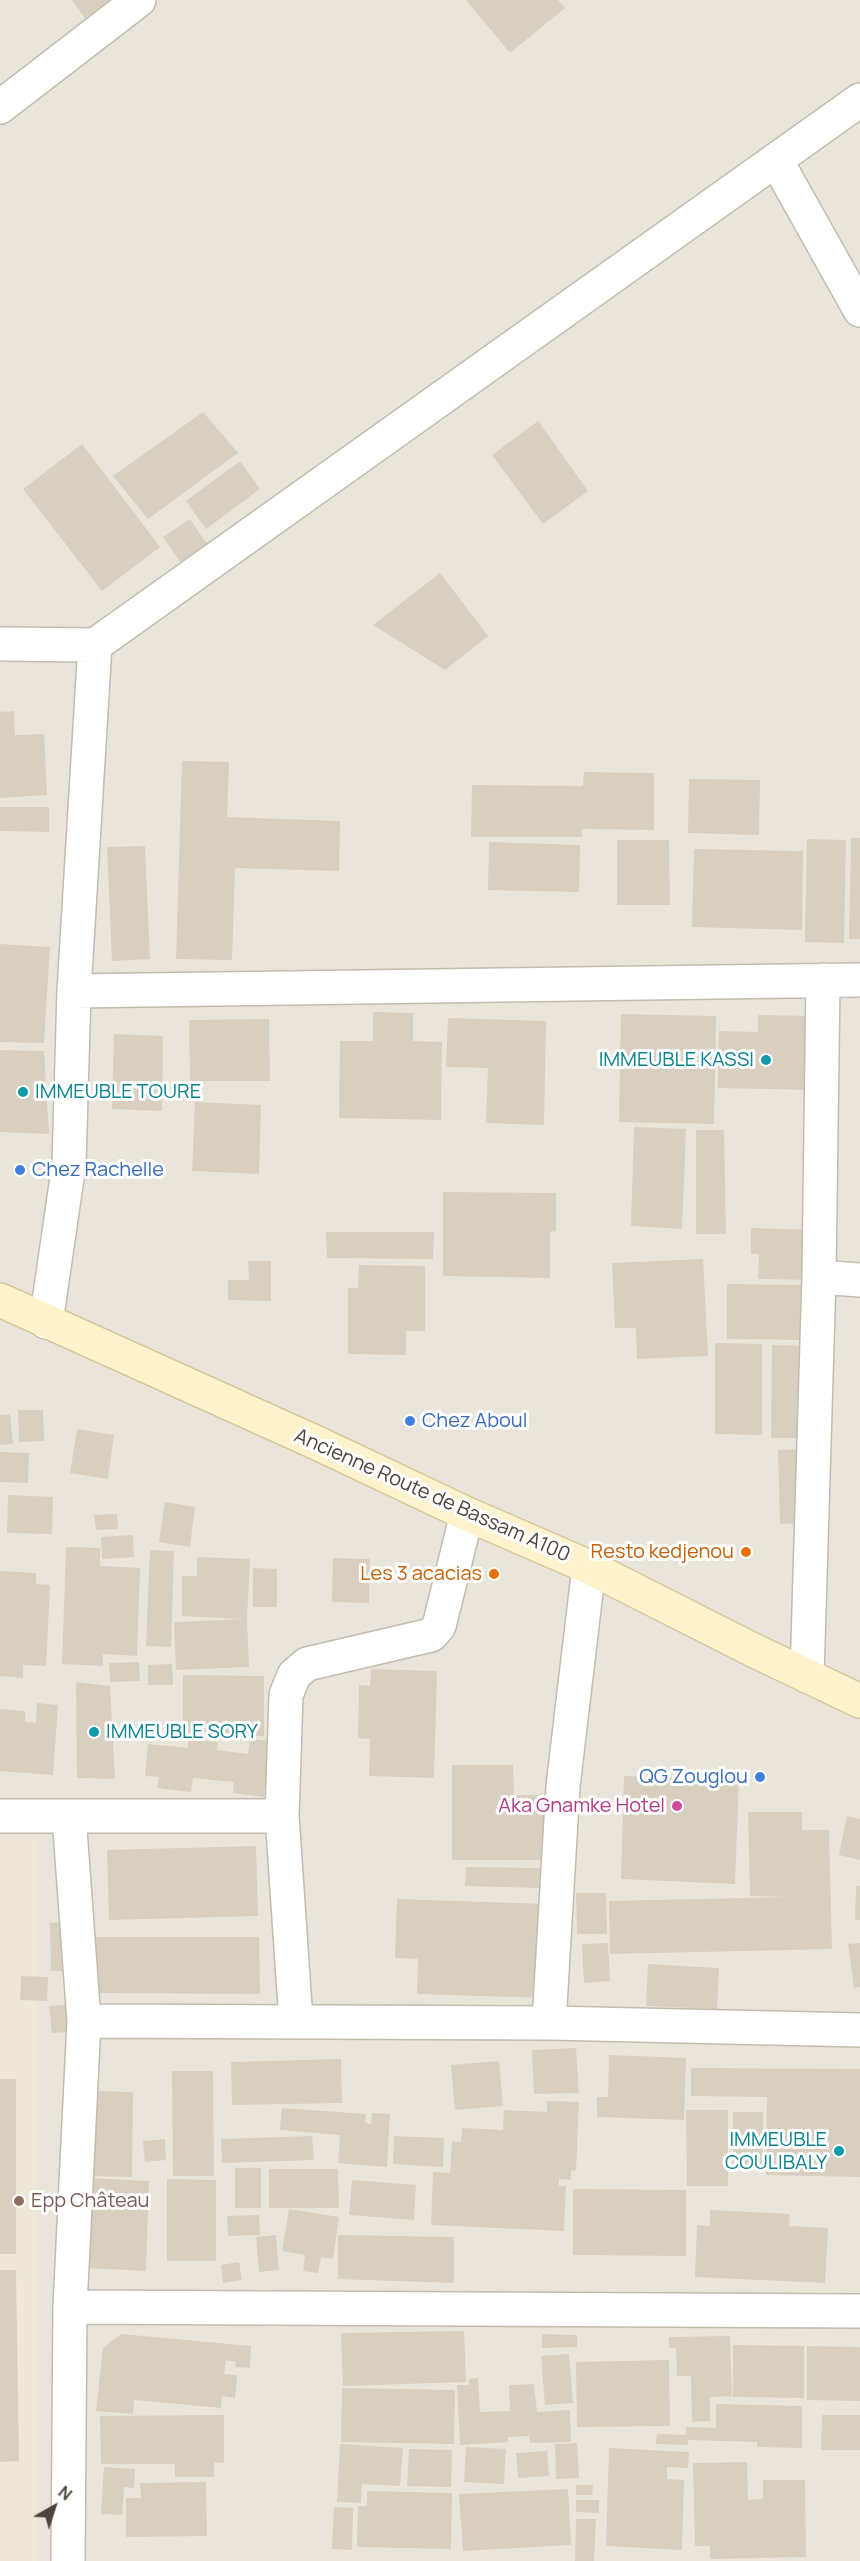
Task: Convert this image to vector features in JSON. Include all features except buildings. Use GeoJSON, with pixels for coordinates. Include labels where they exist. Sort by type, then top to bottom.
{"type":"FeatureCollection","features":[{"type":"Feature","properties":{"kind":"main road","name":"Ancienne Route de Bassam A100"},"geometry":{"type":"LineString","coordinates":[[0,1300],[317,1443],[467,1514],[589,1567],[860,1701]]}},
{"type":"Feature","properties":{"kind":"street"},"geometry":{"type":"LineString","coordinates":[[0,107],[140,0]]}},
{"type":"Feature","properties":{"kind":"street"},"geometry":{"type":"LineString","coordinates":[[0,644],[95,645],[860,100]]}},
{"type":"Feature","properties":{"kind":"street"},"geometry":{"type":"LineString","coordinates":[[776,160],[860,310]]}},
{"type":"Feature","properties":{"kind":"street"},"geometry":{"type":"LineString","coordinates":[[46,1322],[69,1164],[74,991],[95,645]]}},
{"type":"Feature","properties":{"kind":"street"},"geometry":{"type":"LineString","coordinates":[[807,1676],[819,1277],[823,980]]}},
{"type":"Feature","properties":{"kind":"street"},"geometry":{"type":"LineString","coordinates":[[74,991],[860,980]]}},
{"type":"Feature","properties":{"kind":"street"},"geometry":{"type":"LineString","coordinates":[[819,1277],[860,1280]]}},
{"type":"Feature","properties":{"kind":"street"},"geometry":{"type":"LineString","coordinates":[[296,2021],[282,1816],[286,1695],[294,1676],[307,1664],[430,1635],[439,1626],[467,1514]]}},
{"type":"Feature","properties":{"kind":"street"},"geometry":{"type":"LineString","coordinates":[[549,2023],[563,1786],[589,1567]]}},
{"type":"Feature","properties":{"kind":"street"},"geometry":{"type":"LineString","coordinates":[[0,1816],[282,1816]]}},
{"type":"Feature","properties":{"kind":"street"},"geometry":{"type":"LineString","coordinates":[[68,2561],[70,2307],[84,2021],[69,1816]]}},
{"type":"Feature","properties":{"kind":"street"},"geometry":{"type":"LineString","coordinates":[[84,2021],[549,2023],[860,2030]]}},
{"type":"Feature","properties":{"kind":"street"},"geometry":{"type":"LineString","coordinates":[[70,2307],[860,2312]]}},
{"type":"Feature","properties":{"kind":"shaded area"},"geometry":{"type":"Polygon","coordinates":[[[0,0],[860,0],[860,2561],[0,2561],[0,0]]]}},
{"type":"Feature","properties":{"kind":"shaded area","name":"Epp Château"},"geometry":{"type":"Polygon","coordinates":[[[0,1840],[37,1840],[37,2561],[0,2561],[0,1840]]]}},
{"type":"Feature","properties":{"kind":"place","name":"IMMEUBLE KASSI"},"geometry":{"type":"Point","coordinates":[766,1060]}},
{"type":"Feature","properties":{"kind":"place","name":"IMMEUBLE TOURE"},"geometry":{"type":"Point","coordinates":[23,1092]}},
{"type":"Feature","properties":{"kind":"place","name":"Chez Rachelle"},"geometry":{"type":"Point","coordinates":[20,1170]}},
{"type":"Feature","properties":{"kind":"place","name":"Chez Aboul"},"geometry":{"type":"Point","coordinates":[410,1421]}},
{"type":"Feature","properties":{"kind":"place","name":"Resto kedjenou"},"geometry":{"type":"Point","coordinates":[746,1552]}},
{"type":"Feature","properties":{"kind":"place","name":"Les 3 acacias"},"geometry":{"type":"Point","coordinates":[494,1574]}},
{"type":"Feature","properties":{"kind":"place","name":"IMMEUBLE SORY"},"geometry":{"type":"Point","coordinates":[94,1732]}},
{"type":"Feature","properties":{"kind":"place","name":"QG Zouglou"},"geometry":{"type":"Point","coordinates":[760,1777]}},
{"type":"Feature","properties":{"kind":"place","name":"Aka Gnamke Hotel"},"geometry":{"type":"Point","coordinates":[677,1806]}},
{"type":"Feature","properties":{"kind":"place","name":"IMMEUBLE COULIBALY"},"geometry":{"type":"Point","coordinates":[839,2151]}},
{"type":"Feature","properties":{"kind":"place","name":"Epp Château"},"geometry":{"type":"Point","coordinates":[19,2201]}}]}
